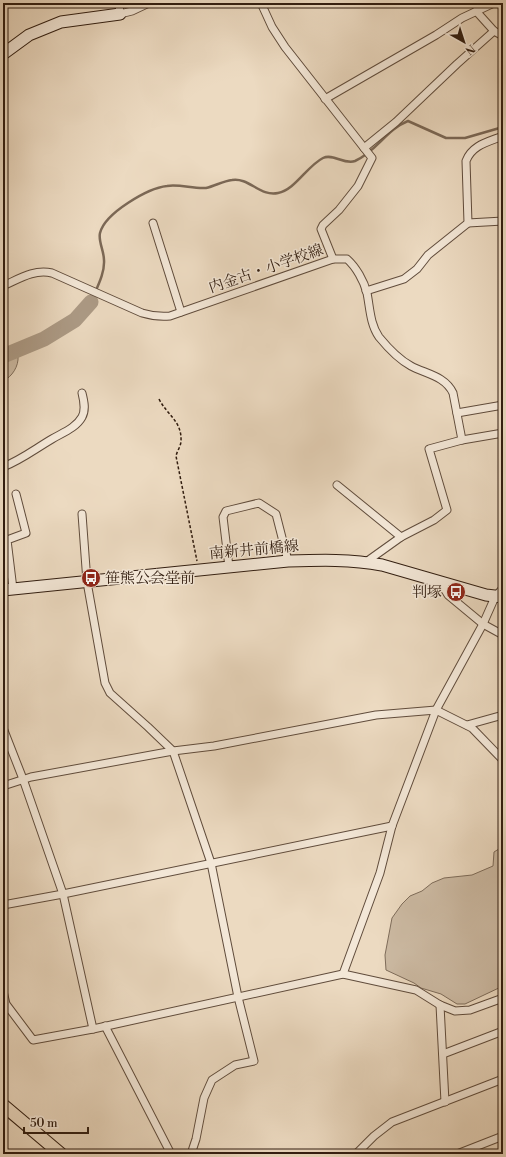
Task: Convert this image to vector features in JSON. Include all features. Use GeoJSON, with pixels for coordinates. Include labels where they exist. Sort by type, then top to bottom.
{"type":"FeatureCollection","features":[{"type":"Feature","properties":{"kind":"main road"},"geometry":{"type":"LineString","coordinates":[[3,54],[29,35],[61,22],[120,14]]}},
{"type":"Feature","properties":{"kind":"main road","name":"南新井前橋線"},"geometry":{"type":"LineString","coordinates":[[8,590],[288,561],[331,560],[366,562],[398,569],[499,597]]}},
{"type":"Feature","properties":{"kind":"main road"},"geometry":{"type":"LineString","coordinates":[[3,1104],[61,1154]]}},
{"type":"Feature","properties":{"kind":"street"},"geometry":{"type":"LineString","coordinates":[[119,3],[120,14],[132,11],[149,3]]}},
{"type":"Feature","properties":{"kind":"street"},"geometry":{"type":"LineString","coordinates":[[261,3],[272,27],[285,47],[372,158],[358,186],[340,210],[323,225],[321,229],[333,259]]}},
{"type":"Feature","properties":{"kind":"street"},"geometry":{"type":"LineString","coordinates":[[325,99],[476,11],[494,3]]}},
{"type":"Feature","properties":{"kind":"street"},"geometry":{"type":"LineString","coordinates":[[476,11],[494,30],[503,36]]}},
{"type":"Feature","properties":{"kind":"street"},"geometry":{"type":"LineString","coordinates":[[364,148],[396,122],[494,30]]}},
{"type":"Feature","properties":{"kind":"street"},"geometry":{"type":"LineString","coordinates":[[468,223],[466,161],[468,156],[478,146],[503,136]]}},
{"type":"Feature","properties":{"kind":"street"},"geometry":{"type":"LineString","coordinates":[[366,291],[404,279],[417,269],[428,255],[468,223],[503,221]]}},
{"type":"Feature","properties":{"kind":"street"},"geometry":{"type":"LineString","coordinates":[[153,223],[182,312]]}},
{"type":"Feature","properties":{"kind":"street","name":"内金古・小学校線"},"geometry":{"type":"LineString","coordinates":[[3,286],[33,272],[52,273],[150,316],[163,317],[182,312],[333,259],[347,259],[353,264],[366,291],[369,312],[372,323],[378,335],[398,357],[450,386],[453,393],[462,440]]}},
{"type":"Feature","properties":{"kind":"street"},"geometry":{"type":"LineString","coordinates":[[3,467],[27,456],[51,439],[66,431],[81,419],[85,411],[82,393]]}},
{"type":"Feature","properties":{"kind":"street"},"geometry":{"type":"LineString","coordinates":[[457,413],[503,405]]}},
{"type":"Feature","properties":{"kind":"street"},"geometry":{"type":"LineString","coordinates":[[366,562],[401,537],[429,523],[447,510],[429,449],[462,440],[503,433]]}},
{"type":"Feature","properties":{"kind":"street"},"geometry":{"type":"LineString","coordinates":[[337,485],[401,537]]}},
{"type":"Feature","properties":{"kind":"street"},"geometry":{"type":"LineString","coordinates":[[8,590],[6,540],[26,533],[16,494]]}},
{"type":"Feature","properties":{"kind":"street"},"geometry":{"type":"LineString","coordinates":[[229,567],[223,517],[226,511],[260,503],[276,514],[288,561]]}},
{"type":"Feature","properties":{"kind":"street"},"geometry":{"type":"LineString","coordinates":[[82,514],[87,582],[105,683],[110,693],[173,751],[211,862],[238,997],[254,1061],[235,1065],[212,1080],[204,1098],[196,1139],[191,1154]]}},
{"type":"Feature","properties":{"kind":"street"},"geometry":{"type":"LineString","coordinates":[[440,581],[448,595],[483,624],[503,635]]}},
{"type":"Feature","properties":{"kind":"street"},"geometry":{"type":"LineString","coordinates":[[343,974],[380,873],[392,826],[436,710],[503,588]]}},
{"type":"Feature","properties":{"kind":"street"},"geometry":{"type":"LineString","coordinates":[[3,786],[23,779],[173,751],[214,746],[376,715],[436,710],[472,728],[503,760]]}},
{"type":"Feature","properties":{"kind":"street"},"geometry":{"type":"LineString","coordinates":[[467,726],[503,715]]}},
{"type":"Feature","properties":{"kind":"street"},"geometry":{"type":"LineString","coordinates":[[3,728],[23,779],[63,894],[93,1029]]}},
{"type":"Feature","properties":{"kind":"street"},"geometry":{"type":"LineString","coordinates":[[3,905],[392,826]]}},
{"type":"Feature","properties":{"kind":"street"},"geometry":{"type":"LineString","coordinates":[[3,990],[6,1004],[33,1040],[93,1029],[343,974],[416,990],[440,1005],[455,1011],[470,1010],[503,998]]}},
{"type":"Feature","properties":{"kind":"street"},"geometry":{"type":"LineString","coordinates":[[440,1005],[445,1102]]}},
{"type":"Feature","properties":{"kind":"street"},"geometry":{"type":"LineString","coordinates":[[105,1026],[171,1154]]}},
{"type":"Feature","properties":{"kind":"street"},"geometry":{"type":"LineString","coordinates":[[443,1054],[503,1031]]}},
{"type":"Feature","properties":{"kind":"street"},"geometry":{"type":"LineString","coordinates":[[356,1154],[374,1136],[392,1122],[503,1079]]}},
{"type":"Feature","properties":{"kind":"street"},"geometry":{"type":"LineString","coordinates":[[457,1154],[503,1136]]}},
{"type":"Feature","properties":{"kind":"path"},"geometry":{"type":"LineString","coordinates":[[158,400],[163,408],[176,420],[178,425],[181,442],[176,456],[199,570]]}},
{"type":"Feature","properties":{"kind":"shaded area"},"geometry":{"type":"Polygon","coordinates":[[[18,356],[14,371],[3,381],[3,362],[18,356]]]}},
{"type":"Feature","properties":{"kind":"shaded area"},"geometry":{"type":"Polygon","coordinates":[[[502,847],[503,986],[465,1004],[457,1004],[441,994],[421,988],[414,983],[386,970],[385,955],[392,918],[402,904],[410,896],[422,891],[432,883],[444,878],[472,875],[493,866],[494,852],[502,847]]]}},
{"type":"Feature","properties":{"kind":"waterway"},"geometry":{"type":"LineString","coordinates":[[91,302],[103,271],[104,257],[100,243],[100,233],[104,225],[118,210],[149,191],[167,186],[206,188],[232,180],[238,180],[244,181],[266,192],[278,193],[290,187],[312,166],[323,158],[331,157],[347,162],[355,161],[369,152],[394,129],[408,121],[446,138],[465,138],[503,127]]}},
{"type":"Feature","properties":{"kind":"waterway"},"geometry":{"type":"LineString","coordinates":[[3,356],[44,339],[75,320],[91,302]]}},
{"type":"Feature","properties":{"kind":"place","name":"笹熊公会堂前"},"geometry":{"type":"Point","coordinates":[91,578]}},
{"type":"Feature","properties":{"kind":"place","name":"判塚"},"geometry":{"type":"Point","coordinates":[456,592]}}]}
